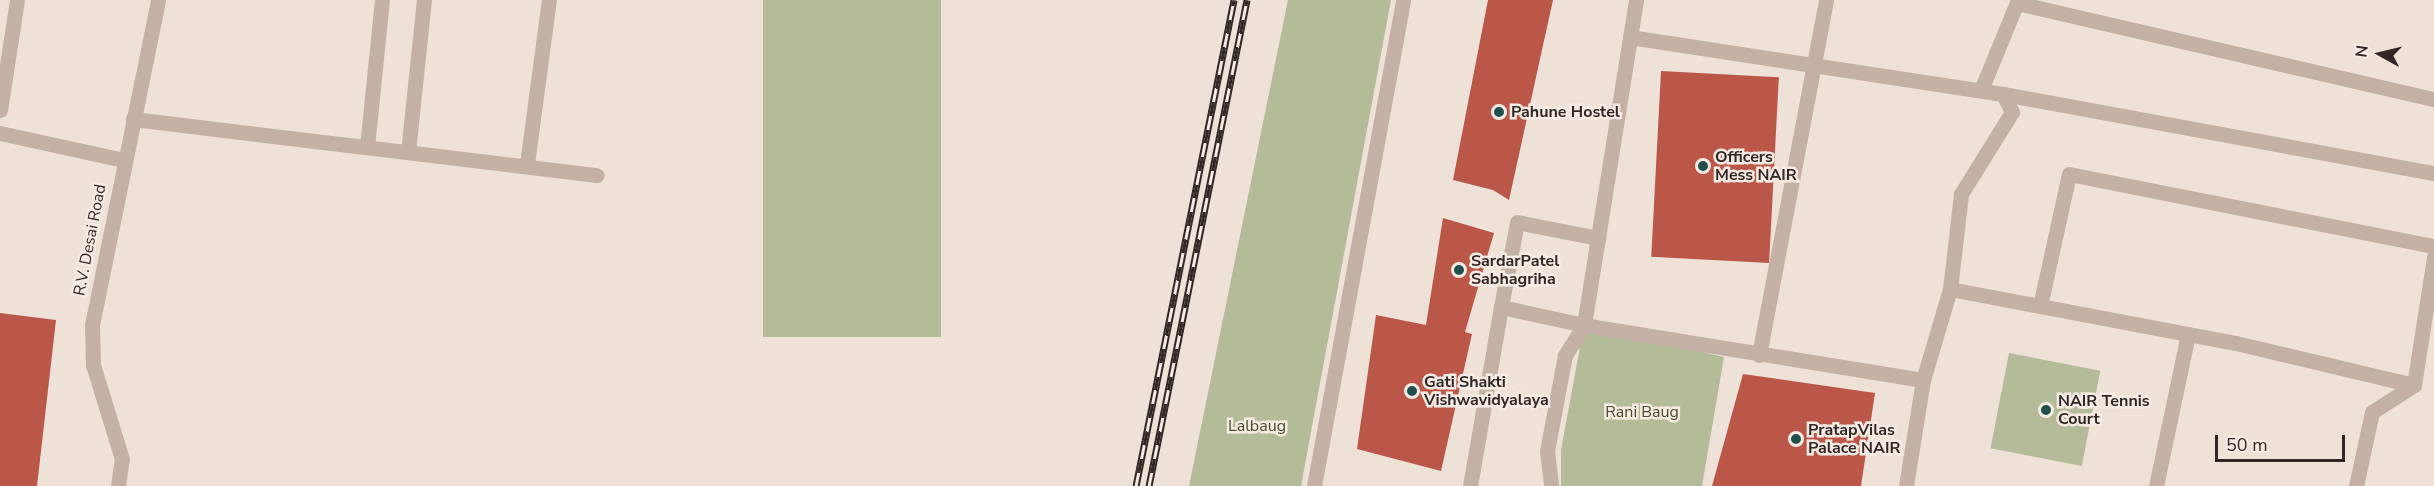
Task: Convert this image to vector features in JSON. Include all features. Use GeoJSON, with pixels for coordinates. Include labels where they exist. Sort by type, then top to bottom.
{"type":"FeatureCollection","features":[{"type":"Feature","properties":{"kind":"street"},"geometry":{"type":"LineString","coordinates":[[0,110],[17,0]]}},
{"type":"Feature","properties":{"kind":"street","name":"R.V. Desai Road"},"geometry":{"type":"LineString","coordinates":[[118,486],[122,459],[93,365],[92,325],[158,0]]}},
{"type":"Feature","properties":{"kind":"street"},"geometry":{"type":"LineString","coordinates":[[367,147],[382,0]]}},
{"type":"Feature","properties":{"kind":"street"},"geometry":{"type":"LineString","coordinates":[[408,152],[424,0]]}},
{"type":"Feature","properties":{"kind":"street"},"geometry":{"type":"LineString","coordinates":[[527,164],[549,0]]}},
{"type":"Feature","properties":{"kind":"street"},"geometry":{"type":"LineString","coordinates":[[1314,486],[1403,0]]}},
{"type":"Feature","properties":{"kind":"street"},"geometry":{"type":"LineString","coordinates":[[1551,486],[1548,451],[1565,355],[1584,325],[1636,0]]}},
{"type":"Feature","properties":{"kind":"street"},"geometry":{"type":"LineString","coordinates":[[1759,355],[1826,0]]}},
{"type":"Feature","properties":{"kind":"street"},"geometry":{"type":"LineString","coordinates":[[1981,90],[2017,1],[2434,99]]}},
{"type":"Feature","properties":{"kind":"street"},"geometry":{"type":"LineString","coordinates":[[1630,37],[1981,90],[2434,173]]}},
{"type":"Feature","properties":{"kind":"street"},"geometry":{"type":"LineString","coordinates":[[1906,486],[1923,380],[1950,289],[1961,194],[2012,112],[2003,94]]}},
{"type":"Feature","properties":{"kind":"street"},"geometry":{"type":"LineString","coordinates":[[133,119],[527,164],[597,175]]}},
{"type":"Feature","properties":{"kind":"street"},"geometry":{"type":"LineString","coordinates":[[0,133],[124,160]]}},
{"type":"Feature","properties":{"kind":"street"},"geometry":{"type":"LineString","coordinates":[[2040,306],[2069,174],[2434,246]]}},
{"type":"Feature","properties":{"kind":"street"},"geometry":{"type":"LineString","coordinates":[[1470,486],[1517,222],[1598,237]]}},
{"type":"Feature","properties":{"kind":"street"},"geometry":{"type":"LineString","coordinates":[[2356,486],[2372,412],[2414,385],[2434,257]]}},
{"type":"Feature","properties":{"kind":"street"},"geometry":{"type":"LineString","coordinates":[[1950,289],[2188,334],[2414,385]]}},
{"type":"Feature","properties":{"kind":"street"},"geometry":{"type":"LineString","coordinates":[[1502,307],[1584,325],[1923,380]]}},
{"type":"Feature","properties":{"kind":"street"},"geometry":{"type":"LineString","coordinates":[[2156,486],[2188,334]]}},
{"type":"Feature","properties":{"kind":"street"},"geometry":{"type":"LineString","coordinates":[[1307,486],[1323,438]]}},
{"type":"Feature","properties":{"kind":"green space"},"geometry":{"type":"Polygon","coordinates":[[[763,0],[941,0],[941,337],[763,337],[763,0]]]}},
{"type":"Feature","properties":{"kind":"green space","name":"Lalbaug"},"geometry":{"type":"Polygon","coordinates":[[[1288,0],[1391,0],[1301,486],[1189,486],[1288,0]]]}},
{"type":"Feature","properties":{"kind":"green space","name":"Rani Baug"},"geometry":{"type":"Polygon","coordinates":[[[1584,325],[1724,357],[1702,486],[1561,486],[1561,450],[1584,325]]]}},
{"type":"Feature","properties":{"kind":"green space","name":"NAIR Tennis Court"},"geometry":{"type":"Polygon","coordinates":[[[2009,353],[2100,371],[2082,466],[1990,448],[2009,353]]]}},
{"type":"Feature","properties":{"kind":"building","name":"Pahune Hostel"},"geometry":{"type":"Polygon","coordinates":[[[1488,0],[1553,0],[1509,200],[1493,190],[1453,180],[1488,0]]]}},
{"type":"Feature","properties":{"kind":"building","name":"Officers Mess NAIR"},"geometry":{"type":"Polygon","coordinates":[[[1661,71],[1779,77],[1769,263],[1651,257],[1661,71]]]}},
{"type":"Feature","properties":{"kind":"building","name":"Gati Shakti Vishwavidyalaya"},"geometry":{"type":"Polygon","coordinates":[[[1443,218],[1494,233],[1465,332],[1472,334],[1441,471],[1357,449],[1376,315],[1426,325],[1443,218]]]}},
{"type":"Feature","properties":{"kind":"building"},"geometry":{"type":"Polygon","coordinates":[[[0,313],[56,320],[37,486],[0,486],[0,313]]]}},
{"type":"Feature","properties":{"kind":"building","name":"PratapVilas Palace NAIR"},"geometry":{"type":"Polygon","coordinates":[[[1743,374],[1875,393],[1861,486],[1712,486],[1743,374]]]}},
{"type":"Feature","properties":{"kind":"railway"},"geometry":{"type":"LineString","coordinates":[[1136,486],[1234,0]]}},
{"type":"Feature","properties":{"kind":"railway"},"geometry":{"type":"LineString","coordinates":[[1149,486],[1247,0]]}},
{"type":"Feature","properties":{"kind":"place","name":"Pahune Hostel"},"geometry":{"type":"Point","coordinates":[1499,112]}},
{"type":"Feature","properties":{"kind":"place","name":"Officers Mess NAIR"},"geometry":{"type":"Point","coordinates":[1703,166]}},
{"type":"Feature","properties":{"kind":"place","name":"SardarPatel Sabhagriha"},"geometry":{"type":"Point","coordinates":[1459,270]}},
{"type":"Feature","properties":{"kind":"place","name":"Gati Shakti Vishwavidyalaya"},"geometry":{"type":"Point","coordinates":[1412,391]}},
{"type":"Feature","properties":{"kind":"place","name":"NAIR Tennis Court"},"geometry":{"type":"Point","coordinates":[2046,410]}},
{"type":"Feature","properties":{"kind":"place","name":"PratapVilas Palace NAIR"},"geometry":{"type":"Point","coordinates":[1796,439]}}]}
